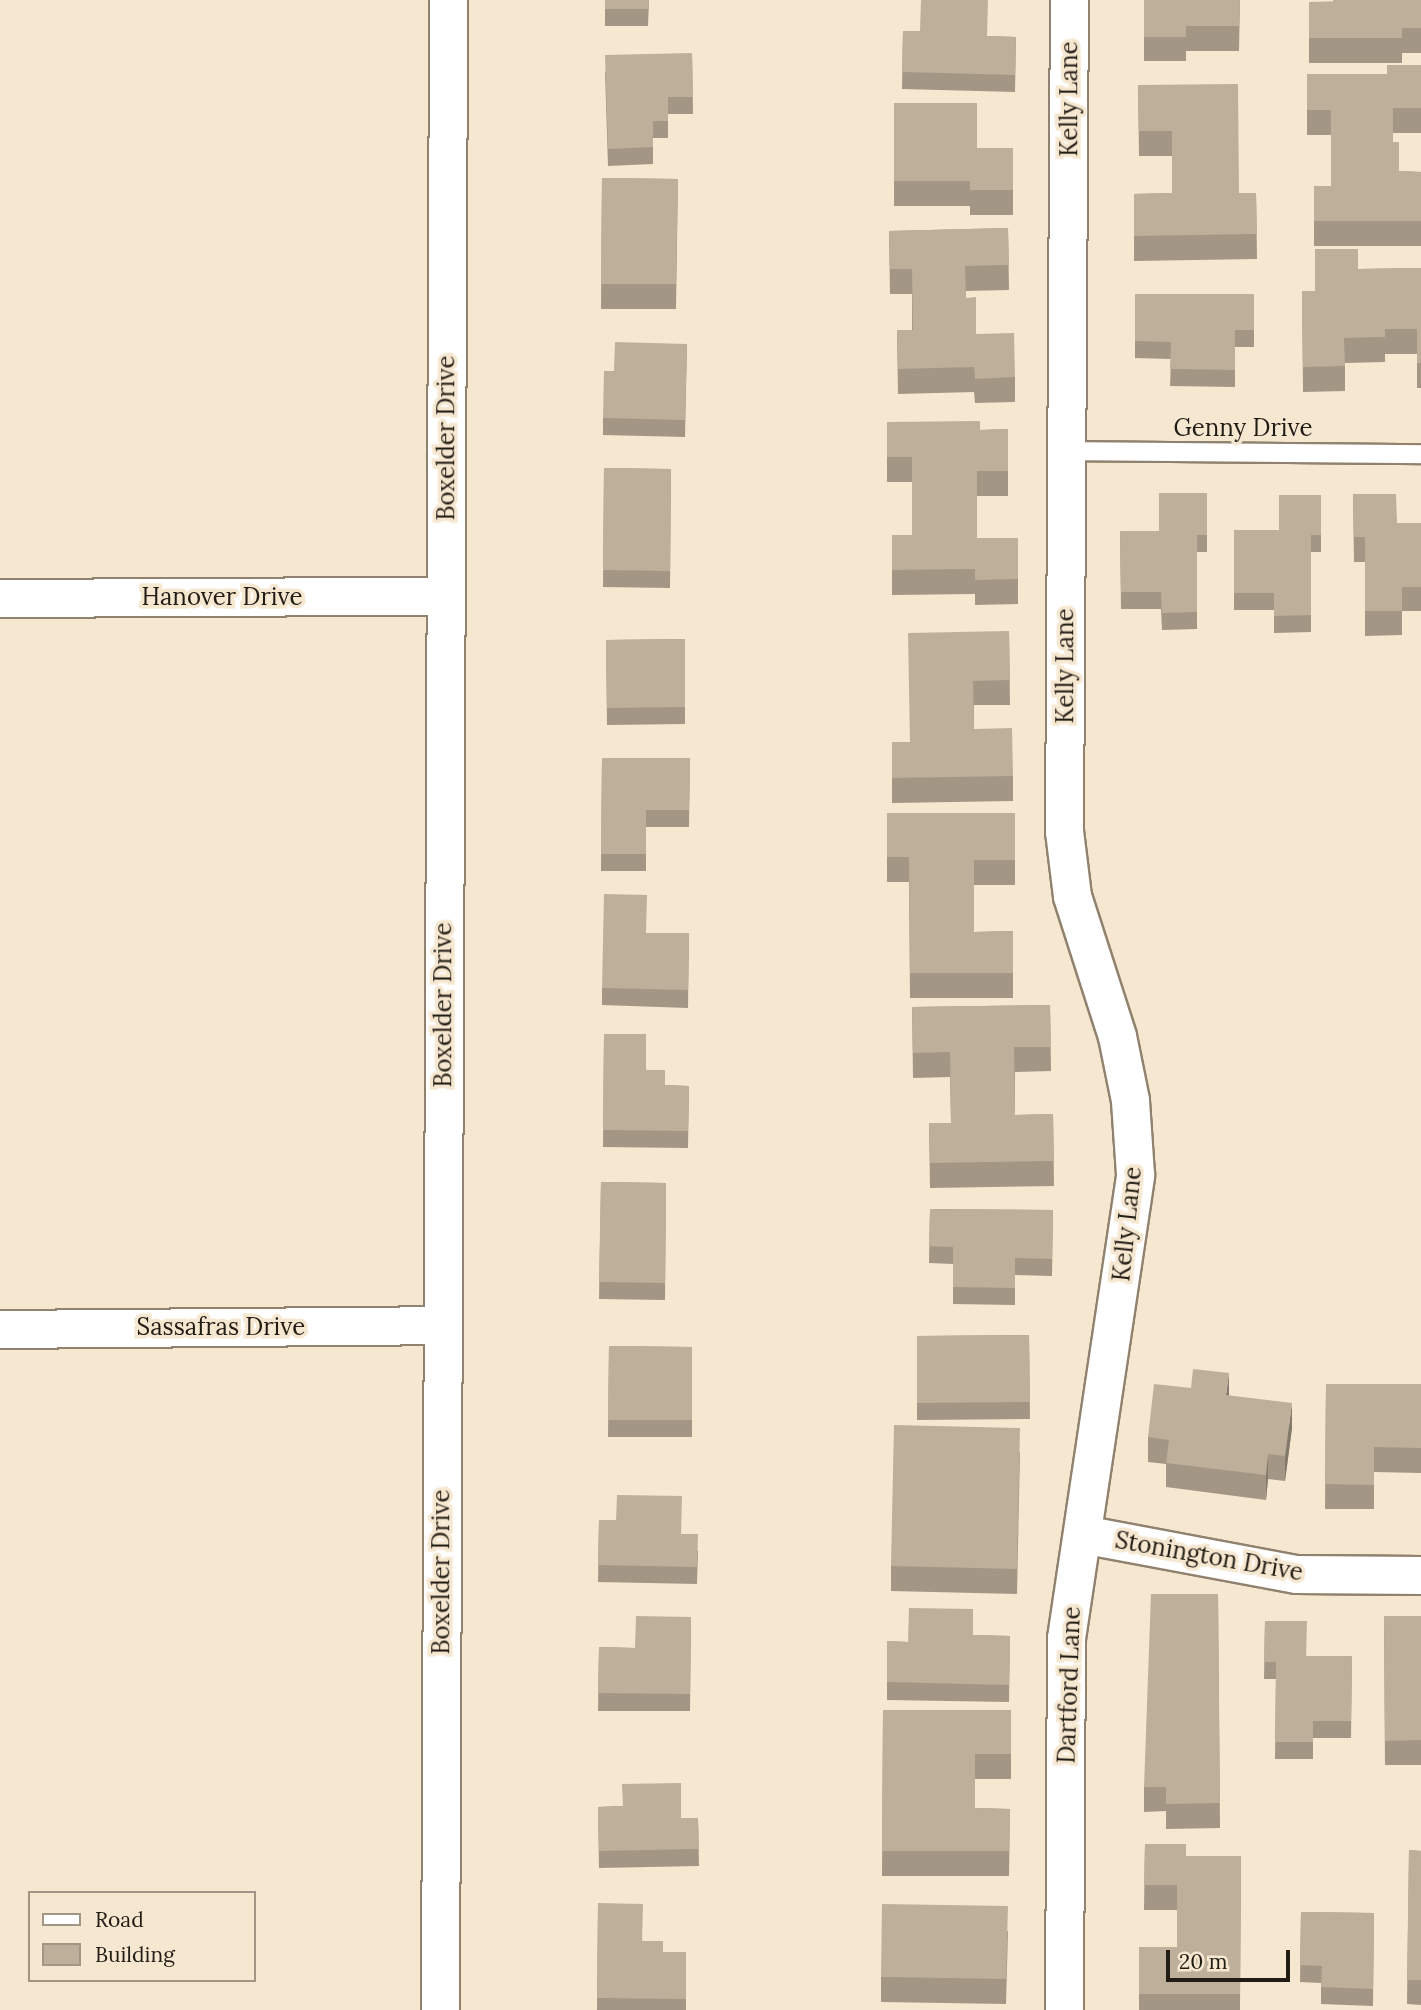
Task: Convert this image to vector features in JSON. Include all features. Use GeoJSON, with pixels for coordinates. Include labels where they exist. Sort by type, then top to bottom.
{"type":"FeatureCollection","features":[{"type":"Feature","properties":{"kind":"street","name":"Boxelder Drive"},"geometry":{"type":"LineString","coordinates":[[440,2010],[448,0]]}},
{"type":"Feature","properties":{"kind":"street","name":"Kelly Lane"},"geometry":{"type":"LineString","coordinates":[[1069,0],[1064,831],[1072,896],[1118,1036],[1130,1100],[1135,1174],[1115,1322]]}},
{"type":"Feature","properties":{"kind":"street","name":"Hanover Drive"},"geometry":{"type":"LineString","coordinates":[[0,598],[445,596]]}},
{"type":"Feature","properties":{"kind":"street","name":"Dartford Lane"},"geometry":{"type":"LineString","coordinates":[[1064,2010],[1066,1638],[1115,1322]]}},
{"type":"Feature","properties":{"kind":"street","name":"Sassafras Drive"},"geometry":{"type":"LineString","coordinates":[[0,1329],[442,1325]]}},
{"type":"Feature","properties":{"kind":"street","name":"Stonington Drive"},"geometry":{"type":"LineString","coordinates":[[1082,1534],[1296,1574],[1421,1575]]}},
{"type":"Feature","properties":{"kind":"lane","name":"Genny Drive"},"geometry":{"type":"LineString","coordinates":[[1066,452],[1421,454]]}},
{"type":"Feature","properties":{"kind":"building"},"geometry":{"type":"Polygon","coordinates":[[[605,0],[649,0],[648,9],[605,9],[605,0]]]}},
{"type":"Feature","properties":{"kind":"building"},"geometry":{"type":"Polygon","coordinates":[[[921,0],[988,0],[987,36],[1016,37],[1015,75],[902,72],[903,31],[920,31],[921,0]]]}},
{"type":"Feature","properties":{"kind":"building"},"geometry":{"type":"Polygon","coordinates":[[[1144,0],[1240,0],[1239,26],[1186,26],[1186,37],[1144,37],[1144,0]]]}},
{"type":"Feature","properties":{"kind":"building"},"geometry":{"type":"Polygon","coordinates":[[[1421,0],[1421,28],[1402,28],[1402,38],[1309,38],[1309,2],[1421,0]]]}},
{"type":"Feature","properties":{"kind":"building"},"geometry":{"type":"Polygon","coordinates":[[[692,53],[693,97],[668,97],[668,121],[653,121],[653,147],[608,149],[605,55],[692,53]]]}},
{"type":"Feature","properties":{"kind":"building"},"geometry":{"type":"Polygon","coordinates":[[[1387,65],[1421,65],[1421,108],[1393,108],[1393,142],[1399,142],[1399,171],[1421,172],[1421,221],[1314,221],[1314,186],[1331,186],[1331,110],[1307,110],[1307,74],[1387,74],[1387,65]]]}},
{"type":"Feature","properties":{"kind":"building"},"geometry":{"type":"Polygon","coordinates":[[[1238,84],[1239,193],[1256,193],[1257,234],[1134,236],[1134,194],[1172,193],[1172,131],[1139,131],[1138,85],[1238,84]]]}},
{"type":"Feature","properties":{"kind":"building"},"geometry":{"type":"Polygon","coordinates":[[[894,103],[977,103],[977,148],[1013,148],[1013,190],[970,190],[970,181],[894,181],[894,103]]]}},
{"type":"Feature","properties":{"kind":"building"},"geometry":{"type":"Polygon","coordinates":[[[602,178],[678,179],[676,284],[601,284],[602,178]]]}},
{"type":"Feature","properties":{"kind":"building"},"geometry":{"type":"Polygon","coordinates":[[[1008,228],[1009,265],[965,266],[966,298],[976,297],[976,334],[1014,333],[1015,377],[975,379],[974,367],[898,369],[897,330],[913,330],[912,269],[890,269],[889,231],[1008,228]]]}},
{"type":"Feature","properties":{"kind":"building"},"geometry":{"type":"Polygon","coordinates":[[[1315,249],[1358,249],[1358,269],[1421,268],[1421,363],[1417,363],[1417,329],[1385,329],[1385,337],[1344,338],[1345,366],[1303,367],[1302,291],[1315,291],[1315,249]]]}},
{"type":"Feature","properties":{"kind":"building"},"geometry":{"type":"Polygon","coordinates":[[[1135,294],[1254,294],[1254,330],[1235,330],[1235,370],[1170,369],[1171,342],[1135,341],[1135,294]]]}},
{"type":"Feature","properties":{"kind":"building"},"geometry":{"type":"Polygon","coordinates":[[[615,342],[687,344],[685,420],[603,418],[604,371],[614,371],[615,342]]]}},
{"type":"Feature","properties":{"kind":"building"},"geometry":{"type":"Polygon","coordinates":[[[980,421],[980,430],[1008,429],[1008,471],[977,471],[977,538],[1018,538],[1018,579],[975,580],[975,569],[892,570],[892,535],[912,535],[912,457],[887,457],[887,422],[980,421]]]}},
{"type":"Feature","properties":{"kind":"building"},"geometry":{"type":"Polygon","coordinates":[[[604,468],[671,469],[670,571],[603,570],[604,468]]]}},
{"type":"Feature","properties":{"kind":"building"},"geometry":{"type":"Polygon","coordinates":[[[1159,493],[1207,493],[1207,535],[1197,535],[1197,612],[1162,613],[1161,592],[1121,592],[1120,531],[1159,531],[1159,493]]]}},
{"type":"Feature","properties":{"kind":"building"},"geometry":{"type":"Polygon","coordinates":[[[1353,494],[1396,494],[1397,523],[1421,523],[1421,587],[1402,587],[1402,611],[1365,611],[1365,537],[1354,537],[1353,494]]]}},
{"type":"Feature","properties":{"kind":"building"},"geometry":{"type":"Polygon","coordinates":[[[1279,495],[1321,495],[1321,535],[1311,535],[1311,615],[1274,616],[1274,593],[1234,593],[1234,530],[1279,530],[1279,495]]]}},
{"type":"Feature","properties":{"kind":"building"},"geometry":{"type":"Polygon","coordinates":[[[1009,631],[1010,680],[973,681],[974,729],[1012,728],[1013,776],[892,778],[892,742],[910,742],[908,633],[1009,631]]]}},
{"type":"Feature","properties":{"kind":"building"},"geometry":{"type":"Polygon","coordinates":[[[685,639],[685,707],[607,708],[606,640],[685,639]]]}},
{"type":"Feature","properties":{"kind":"building"},"geometry":{"type":"Polygon","coordinates":[[[602,758],[690,758],[689,810],[646,810],[646,854],[601,854],[602,758]]]}},
{"type":"Feature","properties":{"kind":"building"},"geometry":{"type":"Polygon","coordinates":[[[887,813],[1015,813],[1015,860],[974,860],[974,932],[1013,931],[1013,973],[910,973],[909,857],[887,857],[887,813]]]}},
{"type":"Feature","properties":{"kind":"building"},"geometry":{"type":"Polygon","coordinates":[[[604,894],[647,895],[646,933],[689,933],[688,990],[602,988],[604,894]]]}},
{"type":"Feature","properties":{"kind":"building"},"geometry":{"type":"Polygon","coordinates":[[[1050,1005],[1051,1047],[1014,1047],[1015,1115],[1053,1114],[1054,1161],[930,1163],[929,1123],[951,1123],[950,1052],[913,1053],[912,1007],[1050,1005]]]}},
{"type":"Feature","properties":{"kind":"building"},"geometry":{"type":"Polygon","coordinates":[[[604,1034],[646,1034],[646,1070],[665,1070],[665,1085],[689,1086],[688,1131],[603,1130],[604,1034]]]}},
{"type":"Feature","properties":{"kind":"building"},"geometry":{"type":"Polygon","coordinates":[[[601,1182],[666,1183],[665,1283],[599,1282],[601,1182]]]}},
{"type":"Feature","properties":{"kind":"building"},"geometry":{"type":"Polygon","coordinates":[[[930,1209],[1053,1210],[1052,1259],[1015,1258],[1015,1288],[953,1287],[953,1247],[929,1246],[930,1209]]]}},
{"type":"Feature","properties":{"kind":"building"},"geometry":{"type":"Polygon","coordinates":[[[1029,1335],[1030,1402],[917,1403],[917,1336],[1029,1335]]]}},
{"type":"Feature","properties":{"kind":"building"},"geometry":{"type":"Polygon","coordinates":[[[609,1346],[692,1347],[692,1420],[608,1420],[609,1346]]]}},
{"type":"Feature","properties":{"kind":"building"},"geometry":{"type":"Polygon","coordinates":[[[1193,1369],[1229,1373],[1226,1395],[1292,1403],[1285,1456],[1268,1454],[1266,1475],[1166,1463],[1169,1440],[1148,1437],[1154,1384],[1191,1388],[1193,1369]]]}},
{"type":"Feature","properties":{"kind":"building"},"geometry":{"type":"Polygon","coordinates":[[[1326,1384],[1421,1384],[1421,1448],[1374,1447],[1374,1485],[1325,1484],[1326,1384]]]}},
{"type":"Feature","properties":{"kind":"building"},"geometry":{"type":"Polygon","coordinates":[[[894,1425],[1020,1428],[1017,1569],[891,1566],[894,1425]]]}},
{"type":"Feature","properties":{"kind":"building"},"geometry":{"type":"Polygon","coordinates":[[[617,1495],[682,1496],[681,1534],[698,1534],[697,1567],[598,1565],[599,1520],[616,1520],[617,1495]]]}},
{"type":"Feature","properties":{"kind":"building"},"geometry":{"type":"Polygon","coordinates":[[[1151,1594],[1218,1594],[1220,1803],[1166,1804],[1166,1787],[1144,1787],[1151,1594]]]}},
{"type":"Feature","properties":{"kind":"building"},"geometry":{"type":"Polygon","coordinates":[[[909,1608],[973,1609],[973,1635],[1010,1636],[1009,1685],[887,1682],[887,1641],[908,1642],[909,1608]]]}},
{"type":"Feature","properties":{"kind":"building"},"geometry":{"type":"Polygon","coordinates":[[[636,1616],[691,1617],[690,1694],[598,1693],[599,1647],[635,1648],[636,1616]]]}},
{"type":"Feature","properties":{"kind":"building"},"geometry":{"type":"Polygon","coordinates":[[[1384,1616],[1421,1616],[1421,1740],[1385,1741],[1384,1616]]]}},
{"type":"Feature","properties":{"kind":"building"},"geometry":{"type":"Polygon","coordinates":[[[1265,1621],[1307,1621],[1306,1656],[1352,1656],[1351,1721],[1313,1721],[1313,1742],[1275,1742],[1276,1662],[1264,1662],[1265,1621]]]}},
{"type":"Feature","properties":{"kind":"building"},"geometry":{"type":"Polygon","coordinates":[[[883,1710],[1011,1710],[1011,1754],[975,1754],[975,1808],[1010,1809],[1009,1851],[882,1851],[883,1710]]]}},
{"type":"Feature","properties":{"kind":"building"},"geometry":{"type":"Polygon","coordinates":[[[681,1783],[681,1818],[698,1818],[699,1849],[599,1851],[598,1807],[623,1806],[622,1784],[681,1783]]]}},
{"type":"Feature","properties":{"kind":"building"},"geometry":{"type":"Polygon","coordinates":[[[1145,1844],[1186,1844],[1186,1856],[1241,1856],[1240,1994],[1139,1994],[1139,1947],[1177,1947],[1177,1885],[1144,1885],[1145,1844]]]}},
{"type":"Feature","properties":{"kind":"building"},"geometry":{"type":"Polygon","coordinates":[[[1409,1850],[1421,1851],[1421,1980],[1407,1980],[1409,1850]]]}},
{"type":"Feature","properties":{"kind":"building"},"geometry":{"type":"Polygon","coordinates":[[[598,1903],[643,1904],[642,1941],[663,1941],[663,1952],[686,1952],[686,1999],[597,1998],[598,1903]]]}},
{"type":"Feature","properties":{"kind":"building"},"geometry":{"type":"Polygon","coordinates":[[[882,1904],[1008,1906],[1006,1979],[881,1977],[882,1904]]]}},
{"type":"Feature","properties":{"kind":"building"},"geometry":{"type":"Polygon","coordinates":[[[1301,1912],[1374,1913],[1373,1989],[1321,1987],[1322,1966],[1300,1965],[1301,1912]]]}}]}
